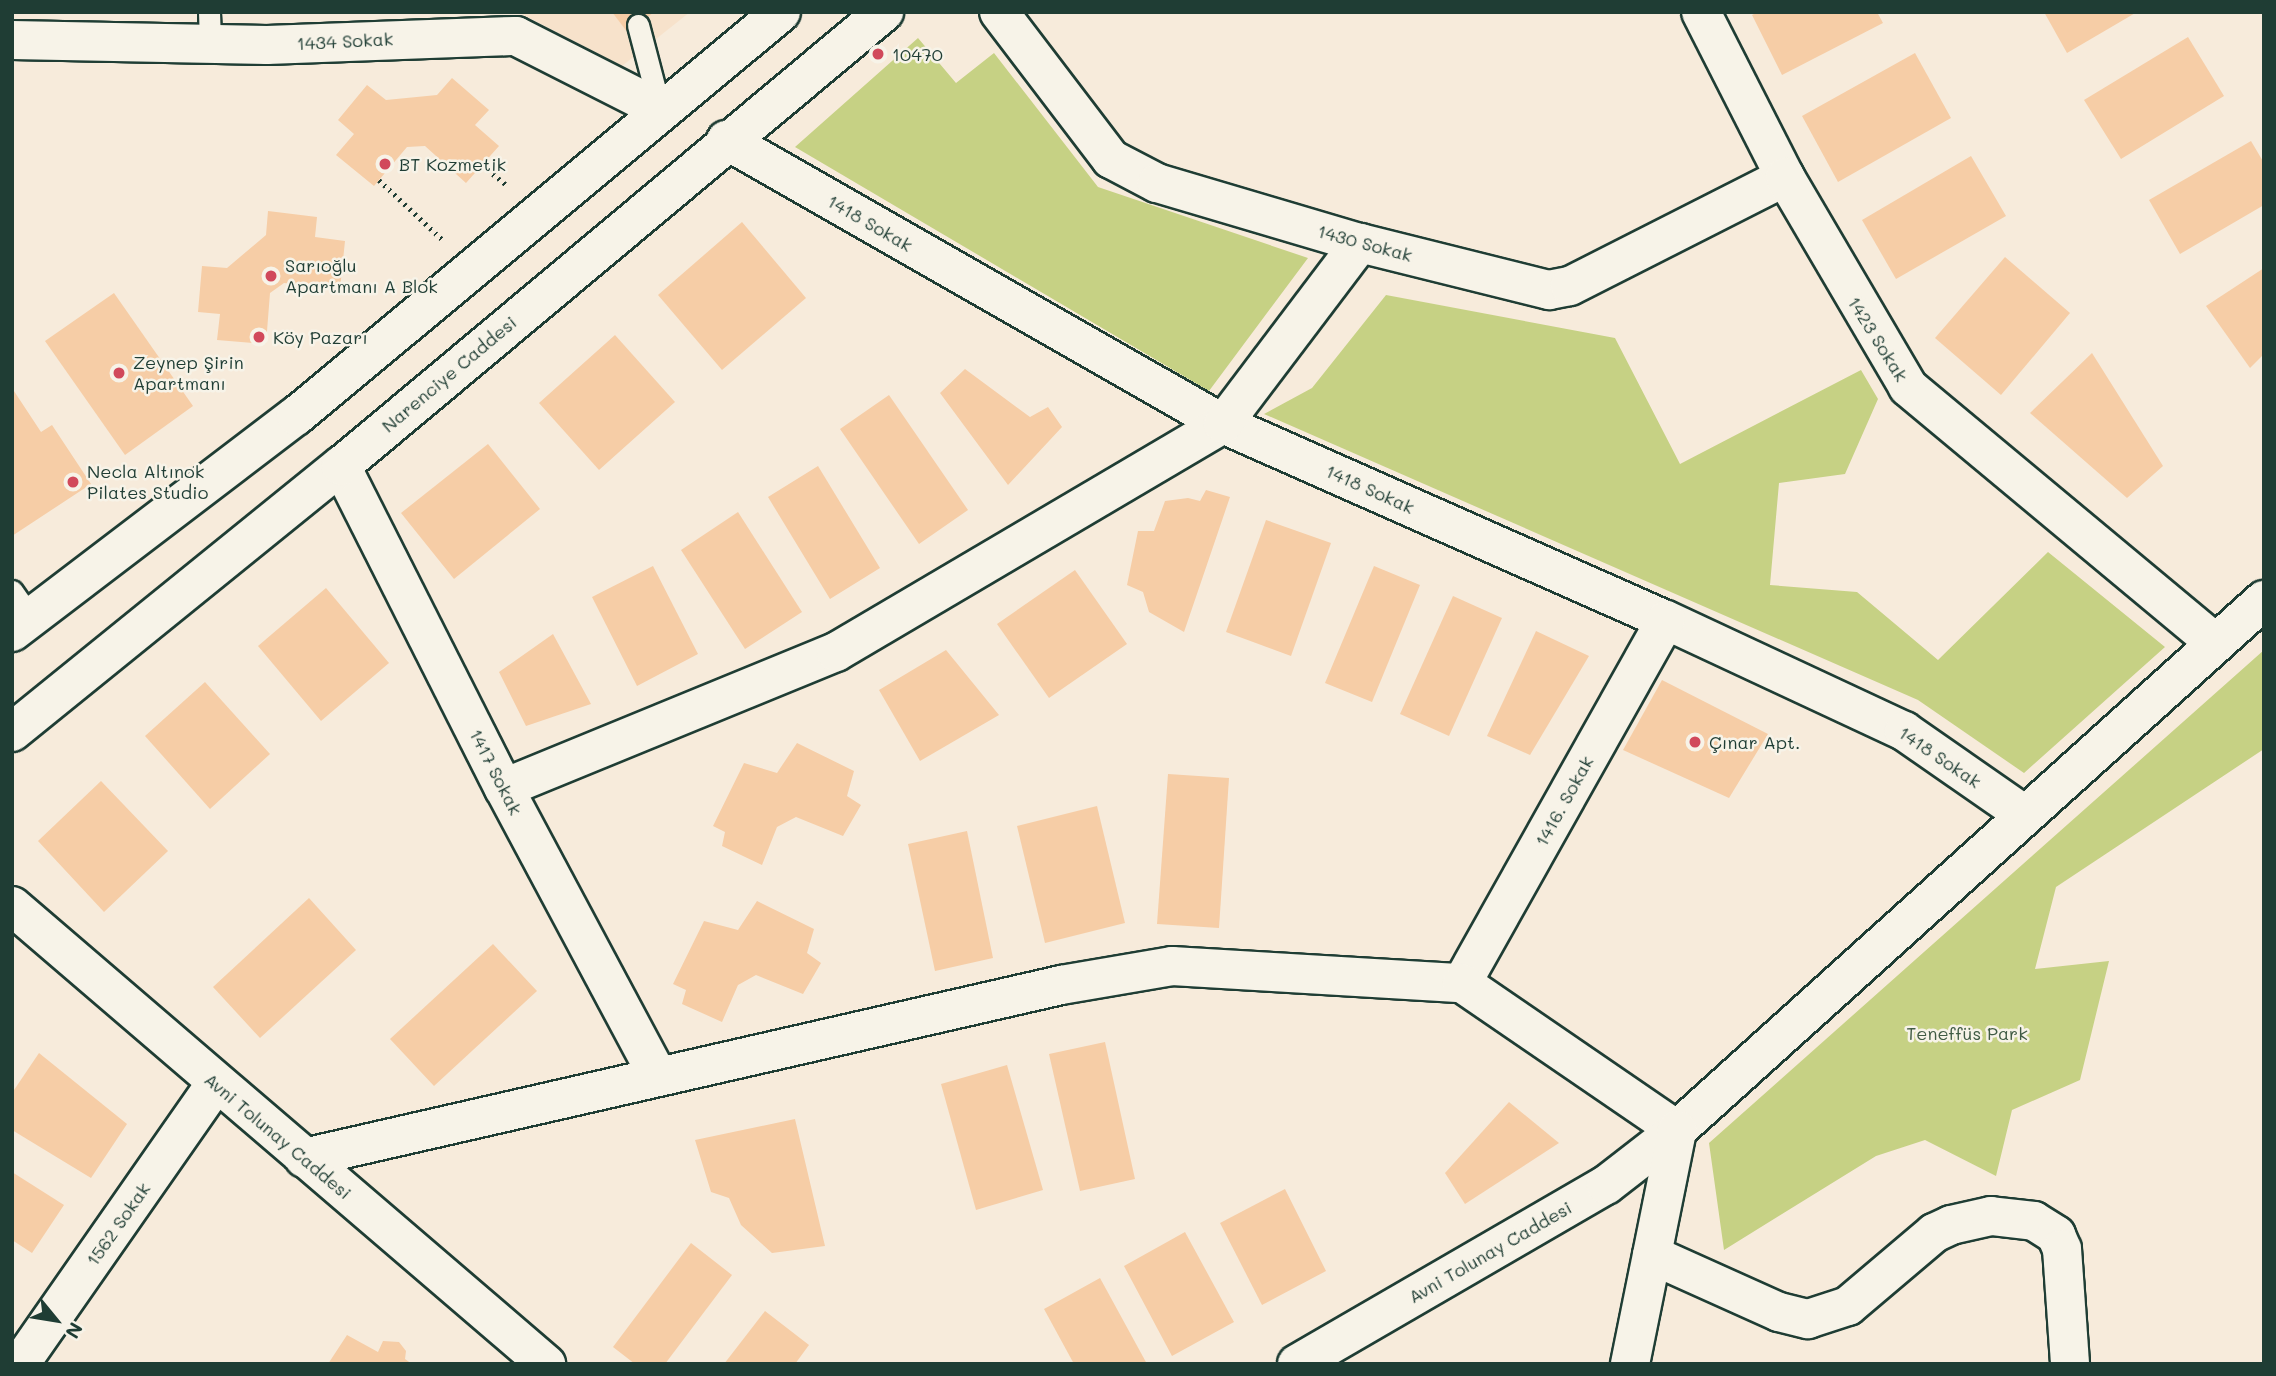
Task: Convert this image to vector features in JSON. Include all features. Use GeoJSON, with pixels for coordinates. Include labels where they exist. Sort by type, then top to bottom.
{"type":"FeatureCollection","features":[{"type":"Feature","properties":{"kind":"street"},"geometry":{"type":"LineString","coordinates":[[18,614],[296,416],[660,109],[781,12]]}},
{"type":"Feature","properties":{"kind":"street","name":"Narenciye Caddesi"},"geometry":{"type":"LineString","coordinates":[[12,732],[341,466],[726,140],[884,12]]}},
{"type":"Feature","properties":{"kind":"street","name":"1430 Sokak"},"geometry":{"type":"LineString","coordinates":[[999,12],[1111,159],[1157,183],[1360,243],[1549,290],[1570,286],[1785,177]]}},
{"type":"Feature","properties":{"kind":"street","name":"1423 Sokak"},"geometry":{"type":"LineString","coordinates":[[1701,12],[1785,177],[1908,387],[2215,643]]}},
{"type":"Feature","properties":{"kind":"street","name":"1434 Sokak"},"geometry":{"type":"LineString","coordinates":[[12,40],[210,28],[516,36],[660,109]]}},
{"type":"Feature","properties":{"kind":"street","name":"1418 Sokak"},"geometry":{"type":"LineString","coordinates":[[726,140],[1223,424],[1666,620],[1904,731],[2025,815]]}},
{"type":"Feature","properties":{"kind":"street"},"geometry":{"type":"LineString","coordinates":[[504,788],[836,652],[1223,424],[1360,243]]}},
{"type":"Feature","properties":{"kind":"street","name":"1417 Sokak"},"geometry":{"type":"LineString","coordinates":[[341,466],[504,788],[658,1076]]}},
{"type":"Feature","properties":{"kind":"street","name":"Avni Tolunay Caddesi"},"geometry":{"type":"LineString","coordinates":[[1297,1364],[1606,1185],[1677,1130],[2264,600]]}},
{"type":"Feature","properties":{"kind":"street","name":"1416. Sokak"},"geometry":{"type":"LineString","coordinates":[[1462,983],[1666,620]]}},
{"type":"Feature","properties":{"kind":"street","name":"Avni Tolunay Caddesi"},"geometry":{"type":"LineString","coordinates":[[12,906],[215,1084],[304,1158],[508,1351],[546,1364]]}},
{"type":"Feature","properties":{"kind":"street"},"geometry":{"type":"LineString","coordinates":[[304,1158],[1061,985],[1172,966],[1462,983],[1677,1130],[1630,1364]]}},
{"type":"Feature","properties":{"kind":"street","name":"1562 Sokak"},"geometry":{"type":"LineString","coordinates":[[20,1364],[215,1084]]}},
{"type":"Feature","properties":{"kind":"street"},"geometry":{"type":"LineString","coordinates":[[1652,1255],[1779,1312],[1808,1319],[1848,1306],[1934,1233],[1951,1225],[1991,1216],[2034,1221],[2056,1236],[2062,1249],[2070,1364]]}},
{"type":"Feature","properties":{"kind":"lane"},"geometry":{"type":"LineString","coordinates":[[638,25],[660,109]]}},
{"type":"Feature","properties":{"kind":"path"},"geometry":{"type":"LineString","coordinates":[[482,164],[508,185]]}},
{"type":"Feature","properties":{"kind":"path"},"geometry":{"type":"LineString","coordinates":[[379,180],[443,240]]}},
{"type":"Feature","properties":{"kind":"shaded area"},"geometry":{"type":"Polygon","coordinates":[[[518,12],[690,12],[622,66],[518,12]]]}},
{"type":"Feature","properties":{"kind":"green space"},"geometry":{"type":"Polygon","coordinates":[[[918,38],[956,83],[994,53],[1098,187],[1308,258],[1209,391],[795,147],[918,38]]]}},
{"type":"Feature","properties":{"kind":"green space"},"geometry":{"type":"Polygon","coordinates":[[[1386,295],[1615,338],[1680,464],[1861,370],[1878,399],[1845,474],[1779,483],[1770,585],[1857,592],[1938,660],[2048,552],[2165,647],[2024,773],[1918,700],[1264,414],[1312,388],[1386,295]]]}},
{"type":"Feature","properties":{"kind":"green space","name":"Teneffüs Park"},"geometry":{"type":"Polygon","coordinates":[[[2264,650],[2264,749],[2056,887],[2035,969],[2109,961],[2080,1080],[2012,1110],[1996,1176],[1925,1140],[1876,1156],[1724,1250],[1709,1143],[2264,650]]]}},
{"type":"Feature","properties":{"kind":"building"},"geometry":{"type":"Polygon","coordinates":[[[612,12],[654,12],[628,33],[612,12]]]}},
{"type":"Feature","properties":{"kind":"building"},"geometry":{"type":"Polygon","coordinates":[[[1758,12],[1877,12],[1883,23],[1782,75],[1752,15],[1758,12]]]}},
{"type":"Feature","properties":{"kind":"building"},"geometry":{"type":"Polygon","coordinates":[[[2044,12],[2137,12],[2067,53],[2044,12]]]}},
{"type":"Feature","properties":{"kind":"building"},"geometry":{"type":"Polygon","coordinates":[[[2188,37],[2224,96],[2121,159],[2084,100],[2188,37]]]}},
{"type":"Feature","properties":{"kind":"building"},"geometry":{"type":"Polygon","coordinates":[[[1915,53],[1951,118],[1838,182],[1802,116],[1915,53]]]}},
{"type":"Feature","properties":{"kind":"building"},"geometry":{"type":"Polygon","coordinates":[[[452,78],[489,110],[475,125],[499,146],[466,183],[425,146],[407,147],[374,186],[336,155],[354,134],[338,120],[367,85],[386,100],[437,95],[452,78]]]}},
{"type":"Feature","properties":{"kind":"building"},"geometry":{"type":"Polygon","coordinates":[[[2251,141],[2264,163],[2264,205],[2180,254],[2149,200],[2251,141]]]}},
{"type":"Feature","properties":{"kind":"building"},"geometry":{"type":"Polygon","coordinates":[[[1971,156],[2006,216],[1896,279],[1862,220],[1971,156]]]}},
{"type":"Feature","properties":{"kind":"building","name":"Sarıoğlu Apartmanı A Blok"},"geometry":{"type":"Polygon","coordinates":[[[268,211],[317,217],[315,237],[345,241],[340,289],[284,283],[270,293],[266,344],[217,340],[220,314],[198,312],[202,266],[227,268],[266,235],[268,211]]]}},
{"type":"Feature","properties":{"kind":"building"},"geometry":{"type":"Polygon","coordinates":[[[742,222],[806,298],[722,370],[658,295],[742,222]]]}},
{"type":"Feature","properties":{"kind":"building"},"geometry":{"type":"Polygon","coordinates":[[[2005,257],[2070,313],[2001,395],[1935,338],[2005,257]]]}},
{"type":"Feature","properties":{"kind":"building"},"geometry":{"type":"Polygon","coordinates":[[[2264,268],[2264,354],[2250,368],[2206,306],[2264,268]]]}},
{"type":"Feature","properties":{"kind":"building","name":"Zeynep Şirin Apartmanı"},"geometry":{"type":"Polygon","coordinates":[[[114,293],[193,406],[125,455],[45,341],[114,293]]]}},
{"type":"Feature","properties":{"kind":"building"},"geometry":{"type":"Polygon","coordinates":[[[615,335],[675,402],[599,470],[539,403],[615,335]]]}},
{"type":"Feature","properties":{"kind":"building"},"geometry":{"type":"Polygon","coordinates":[[[2092,353],[2163,466],[2127,498],[2030,413],[2092,353]]]}},
{"type":"Feature","properties":{"kind":"building"},"geometry":{"type":"Polygon","coordinates":[[[965,369],[1030,417],[1048,407],[1062,427],[1008,485],[940,393],[965,369]]]}},
{"type":"Feature","properties":{"kind":"building"},"geometry":{"type":"Polygon","coordinates":[[[12,388],[41,432],[52,425],[91,484],[12,536],[12,388]]]}},
{"type":"Feature","properties":{"kind":"building"},"geometry":{"type":"Polygon","coordinates":[[[889,395],[968,510],[919,544],[840,429],[889,395]]]}},
{"type":"Feature","properties":{"kind":"building"},"geometry":{"type":"Polygon","coordinates":[[[488,444],[540,509],[454,579],[401,513],[488,444]]]}},
{"type":"Feature","properties":{"kind":"building"},"geometry":{"type":"Polygon","coordinates":[[[818,466],[880,568],[830,599],[768,497],[818,466]]]}},
{"type":"Feature","properties":{"kind":"building"},"geometry":{"type":"Polygon","coordinates":[[[1206,490],[1230,497],[1184,632],[1149,612],[1143,592],[1127,585],[1138,531],[1154,531],[1165,501],[1188,498],[1200,501],[1206,490]]]}},
{"type":"Feature","properties":{"kind":"building"},"geometry":{"type":"Polygon","coordinates":[[[738,512],[802,612],[745,649],[681,550],[738,512]]]}},
{"type":"Feature","properties":{"kind":"building"},"geometry":{"type":"Polygon","coordinates":[[[1266,520],[1331,543],[1291,656],[1226,632],[1266,520]]]}},
{"type":"Feature","properties":{"kind":"building"},"geometry":{"type":"Polygon","coordinates":[[[653,566],[698,654],[637,686],[592,597],[653,566]]]}},
{"type":"Feature","properties":{"kind":"building"},"geometry":{"type":"Polygon","coordinates":[[[1374,566],[1420,585],[1372,702],[1325,683],[1374,566]]]}},
{"type":"Feature","properties":{"kind":"building"},"geometry":{"type":"Polygon","coordinates":[[[1075,570],[1127,644],[1049,698],[997,624],[1075,570]]]}},
{"type":"Feature","properties":{"kind":"building"},"geometry":{"type":"Polygon","coordinates":[[[326,588],[389,663],[321,721],[258,646],[326,588]]]}},
{"type":"Feature","properties":{"kind":"building"},"geometry":{"type":"Polygon","coordinates":[[[1453,596],[1502,618],[1449,736],[1400,714],[1453,596]]]}},
{"type":"Feature","properties":{"kind":"building"},"geometry":{"type":"Polygon","coordinates":[[[1536,631],[1589,656],[1530,755],[1487,736],[1536,631]]]}},
{"type":"Feature","properties":{"kind":"building"},"geometry":{"type":"Polygon","coordinates":[[[553,634],[591,704],[526,726],[499,672],[553,634]]]}},
{"type":"Feature","properties":{"kind":"building"},"geometry":{"type":"Polygon","coordinates":[[[946,650],[999,715],[920,761],[879,690],[946,650]]]}},
{"type":"Feature","properties":{"kind":"building","name":"Çınar Apt."},"geometry":{"type":"Polygon","coordinates":[[[1662,680],[1768,734],[1729,798],[1623,750],[1662,680]]]}},
{"type":"Feature","properties":{"kind":"building"},"geometry":{"type":"Polygon","coordinates":[[[205,682],[270,754],[210,809],[145,736],[205,682]]]}},
{"type":"Feature","properties":{"kind":"building"},"geometry":{"type":"Polygon","coordinates":[[[797,743],[854,771],[847,796],[861,805],[843,836],[796,817],[777,827],[762,865],[722,846],[725,832],[713,826],[744,763],[777,773],[797,743]]]}},
{"type":"Feature","properties":{"kind":"building"},"geometry":{"type":"Polygon","coordinates":[[[1168,774],[1229,778],[1219,928],[1157,924],[1168,774]]]}},
{"type":"Feature","properties":{"kind":"building"},"geometry":{"type":"Polygon","coordinates":[[[101,781],[168,851],[104,912],[38,841],[101,781]]]}},
{"type":"Feature","properties":{"kind":"building"},"geometry":{"type":"Polygon","coordinates":[[[1097,806],[1125,923],[1045,943],[1017,826],[1097,806]]]}},
{"type":"Feature","properties":{"kind":"building"},"geometry":{"type":"Polygon","coordinates":[[[967,831],[993,958],[935,971],[908,844],[967,831]]]}},
{"type":"Feature","properties":{"kind":"building"},"geometry":{"type":"Polygon","coordinates":[[[309,898],[356,950],[260,1038],[213,987],[309,898]]]}},
{"type":"Feature","properties":{"kind":"building"},"geometry":{"type":"Polygon","coordinates":[[[757,901],[814,929],[807,953],[821,963],[803,994],[756,975],[738,985],[722,1022],[682,1004],[686,990],[673,984],[704,921],[738,930],[757,901]]]}},
{"type":"Feature","properties":{"kind":"building"},"geometry":{"type":"Polygon","coordinates":[[[493,944],[537,991],[434,1086],[390,1039],[493,944]]]}},
{"type":"Feature","properties":{"kind":"building"},"geometry":{"type":"Polygon","coordinates":[[[1105,1042],[1135,1179],[1080,1191],[1049,1054],[1105,1042]]]}},
{"type":"Feature","properties":{"kind":"building"},"geometry":{"type":"Polygon","coordinates":[[[39,1053],[127,1124],[91,1178],[12,1130],[12,1093],[39,1053]]]}},
{"type":"Feature","properties":{"kind":"building"},"geometry":{"type":"Polygon","coordinates":[[[1007,1065],[1043,1190],[976,1210],[941,1084],[1007,1065]]]}},
{"type":"Feature","properties":{"kind":"building"},"geometry":{"type":"Polygon","coordinates":[[[1509,1102],[1559,1143],[1465,1204],[1445,1173],[1509,1102]]]}},
{"type":"Feature","properties":{"kind":"building"},"geometry":{"type":"Polygon","coordinates":[[[795,1119],[825,1246],[772,1253],[741,1225],[729,1198],[711,1192],[695,1140],[795,1119]]]}},
{"type":"Feature","properties":{"kind":"building"},"geometry":{"type":"Polygon","coordinates":[[[12,1172],[64,1205],[32,1253],[12,1240],[12,1172]]]}},
{"type":"Feature","properties":{"kind":"building"},"geometry":{"type":"Polygon","coordinates":[[[1285,1189],[1326,1271],[1262,1305],[1220,1223],[1285,1189]]]}},
{"type":"Feature","properties":{"kind":"building"},"geometry":{"type":"Polygon","coordinates":[[[1185,1232],[1234,1322],[1172,1356],[1124,1266],[1185,1232]]]}},
{"type":"Feature","properties":{"kind":"building"},"geometry":{"type":"Polygon","coordinates":[[[691,1243],[732,1275],[665,1364],[635,1364],[613,1347],[691,1243]]]}},
{"type":"Feature","properties":{"kind":"building"},"geometry":{"type":"Polygon","coordinates":[[[1100,1278],[1147,1364],[1074,1364],[1044,1309],[1100,1278]]]}},
{"type":"Feature","properties":{"kind":"building"},"geometry":{"type":"Polygon","coordinates":[[[765,1311],[809,1345],[795,1364],[724,1364],[765,1311]]]}},
{"type":"Feature","properties":{"kind":"building"},"geometry":{"type":"Polygon","coordinates":[[[347,1335],[378,1352],[383,1341],[399,1342],[406,1351],[405,1359],[412,1364],[328,1364],[347,1335]]]}},
{"type":"Feature","properties":{"kind":"place","name":"10470"},"geometry":{"type":"Point","coordinates":[878,54]}},
{"type":"Feature","properties":{"kind":"place","name":"BT Kozmetik"},"geometry":{"type":"Point","coordinates":[385,164]}},
{"type":"Feature","properties":{"kind":"place","name":"Sarıoğlu Apartmanı A Blok"},"geometry":{"type":"Point","coordinates":[271,276]}},
{"type":"Feature","properties":{"kind":"place","name":"Köy Pazarı"},"geometry":{"type":"Point","coordinates":[259,337]}},
{"type":"Feature","properties":{"kind":"place","name":"Zeynep Şirin Apartmanı"},"geometry":{"type":"Point","coordinates":[119,373]}},
{"type":"Feature","properties":{"kind":"place","name":"Necla Altınok Pilates Studio"},"geometry":{"type":"Point","coordinates":[73,482]}},
{"type":"Feature","properties":{"kind":"place","name":"Çınar Apt."},"geometry":{"type":"Point","coordinates":[1695,742]}}]}
